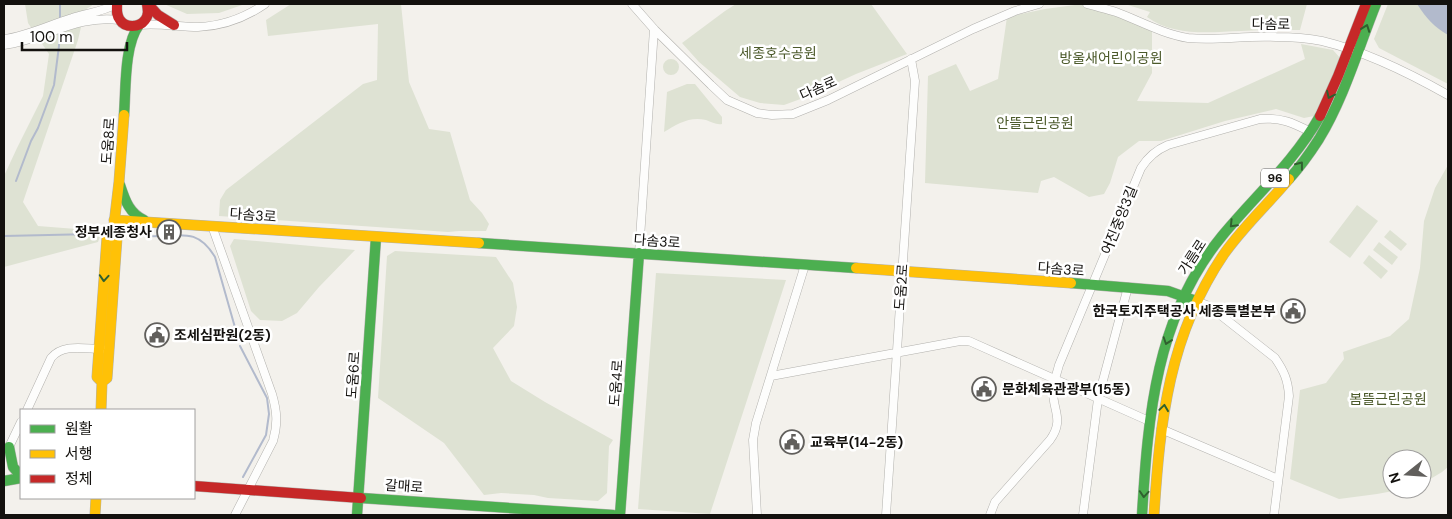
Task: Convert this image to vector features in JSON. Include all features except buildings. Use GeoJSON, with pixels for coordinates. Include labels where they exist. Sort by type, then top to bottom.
{"type":"FeatureCollection","features":[{"type":"Feature","properties":{"kind":"street"},"geometry":{"type":"LineString","coordinates":[[93,13],[108,4]]}},
{"type":"Feature","properties":{"kind":"street"},"geometry":{"type":"LineString","coordinates":[[4,45],[14,44],[41,35],[93,13],[109,9],[117,4]]}},
{"type":"Feature","properties":{"kind":"street"},"geometry":{"type":"LineString","coordinates":[[117,4],[115,9],[119,20]]}},
{"type":"Feature","properties":{"kind":"street"},"geometry":{"type":"LineString","coordinates":[[139,25],[147,18],[148,4]]}},
{"type":"Feature","properties":{"kind":"street"},"geometry":{"type":"LineString","coordinates":[[148,4],[158,15],[174,25]]}},
{"type":"Feature","properties":{"kind":"street"},"geometry":{"type":"LineString","coordinates":[[152,4],[174,25]]}},
{"type":"Feature","properties":{"kind":"street"},"geometry":{"type":"LineString","coordinates":[[4,38],[16,37],[47,26],[105,18],[119,20],[128,26],[150,24],[213,26],[243,16],[265,4]]}},
{"type":"Feature","properties":{"kind":"street","name":"다솜로"},"geometry":{"type":"LineString","coordinates":[[632,4],[654,29],[727,100],[757,113],[772,116],[793,114],[828,100],[973,28],[1015,10],[1039,4]]}},
{"type":"Feature","properties":{"kind":"street","name":"다솜로"},"geometry":{"type":"LineString","coordinates":[[1087,4],[1116,12],[1186,38],[1208,40],[1240,37],[1296,38],[1322,41],[1374,59],[1448,95]]}},
{"type":"Feature","properties":{"kind":"street","name":"96"},"geometry":{"type":"LineString","coordinates":[[1353,51],[1366,4]]}},
{"type":"Feature","properties":{"kind":"street","name":"96"},"geometry":{"type":"LineString","coordinates":[[1353,51],[1376,4]]}},
{"type":"Feature","properties":{"kind":"street","name":"도움8로"},"geometry":{"type":"LineString","coordinates":[[119,20],[129,51]]}},
{"type":"Feature","properties":{"kind":"street","name":"도움8로"},"geometry":{"type":"LineString","coordinates":[[100,409],[102,382],[107,378],[104,350],[116,238],[112,233],[119,182],[129,51],[134,32],[139,25]]}},
{"type":"Feature","properties":{"kind":"street"},"geometry":{"type":"LineString","coordinates":[[639,253],[654,29]]}},
{"type":"Feature","properties":{"kind":"street","name":"가름로"},"geometry":{"type":"LineString","coordinates":[[1142,515],[1150,421],[1159,366],[1184,296],[1196,273],[1226,232],[1284,168],[1311,132],[1353,51]]}},
{"type":"Feature","properties":{"kind":"street","name":"가름로"},"geometry":{"type":"LineString","coordinates":[[1154,515],[1162,429],[1172,368],[1188,316],[1224,255],[1239,235],[1293,174],[1320,138],[1346,82],[1353,51]]}},
{"type":"Feature","properties":{"kind":"street","name":"도움2로"},"geometry":{"type":"LineString","coordinates":[[886,515],[915,81],[911,59]]}},
{"type":"Feature","properties":{"kind":"street","name":"어진중앙3길"},"geometry":{"type":"LineString","coordinates":[[990,515],[995,502],[1055,434],[1058,423],[1053,396],[1055,379],[1092,285],[1146,160],[1159,149],[1168,145],[1266,118],[1282,119],[1311,132]]}},
{"type":"Feature","properties":{"kind":"street"},"geometry":{"type":"LineString","coordinates":[[119,182],[131,213],[147,222]]}},
{"type":"Feature","properties":{"kind":"street","name":"다솜3로"},"geometry":{"type":"LineString","coordinates":[[114,220],[639,253],[1128,287],[1168,291],[1196,300]]}},
{"type":"Feature","properties":{"kind":"street"},"geometry":{"type":"LineString","coordinates":[[212,226],[276,408],[277,424],[272,441],[235,515]]}},
{"type":"Feature","properties":{"kind":"street","name":"도움6로"},"geometry":{"type":"LineString","coordinates":[[357,515],[376,237]]}},
{"type":"Feature","properties":{"kind":"street","name":"도움4로"},"geometry":{"type":"LineString","coordinates":[[620,515],[639,253]]}},
{"type":"Feature","properties":{"kind":"street"},"geometry":{"type":"LineString","coordinates":[[757,515],[753,440],[756,423],[804,265]]}},
{"type":"Feature","properties":{"kind":"street"},"geometry":{"type":"LineString","coordinates":[[1083,515],[1098,399],[1128,287]]}},
{"type":"Feature","properties":{"kind":"street"},"geometry":{"type":"LineString","coordinates":[[1196,300],[1209,306],[1275,358],[1286,377],[1289,396],[1274,515]]}},
{"type":"Feature","properties":{"kind":"street"},"geometry":{"type":"LineString","coordinates":[[771,376],[968,341],[1150,421]]}},
{"type":"Feature","properties":{"kind":"street"},"geometry":{"type":"LineString","coordinates":[[27,409],[51,358],[55,354],[64,349],[73,348],[104,350]]}},
{"type":"Feature","properties":{"kind":"street"},"geometry":{"type":"LineString","coordinates":[[4,458],[20,424]]}},
{"type":"Feature","properties":{"kind":"street"},"geometry":{"type":"LineString","coordinates":[[1162,429],[1278,479]]}},
{"type":"Feature","properties":{"kind":"street"},"geometry":{"type":"LineString","coordinates":[[9,447],[11,464],[20,476]]}},
{"type":"Feature","properties":{"kind":"street"},"geometry":{"type":"LineString","coordinates":[[4,481],[20,477]]}},
{"type":"Feature","properties":{"kind":"street","name":"갈매로"},"geometry":{"type":"LineString","coordinates":[[195,486],[613,515]]}},
{"type":"Feature","properties":{"kind":"street"},"geometry":{"type":"LineString","coordinates":[[95,515],[96,499]]}},
{"type":"Feature","properties":{"kind":"green space"},"geometry":{"type":"Polygon","coordinates":[[[25,4],[94,4],[85,10],[78,40],[23,202],[38,226],[102,231],[98,242],[4,267],[4,176],[43,96],[49,54],[28,23],[25,4]]]}},
{"type":"Feature","properties":{"kind":"green space"},"geometry":{"type":"Polygon","coordinates":[[[164,4],[245,4],[219,13],[187,14],[164,4]]]}},
{"type":"Feature","properties":{"kind":"green space"},"geometry":{"type":"Polygon","coordinates":[[[291,4],[401,4],[409,82],[429,129],[450,132],[470,200],[489,224],[486,231],[448,232],[219,216],[220,200],[226,190],[363,84],[377,80],[378,24],[268,36],[266,20],[291,4]]]}},
{"type":"Feature","properties":{"kind":"green space","name":"세종호수공원"},"geometry":{"type":"Polygon","coordinates":[[[736,4],[871,4],[907,54],[784,105],[760,103],[740,97],[699,62],[682,43],[736,4]]]}},
{"type":"Feature","properties":{"kind":"green space","name":"안뜰근린공원"},"geometry":{"type":"Polygon","coordinates":[[[1087,4],[1152,30],[1152,73],[1137,101],[1208,103],[1305,59],[1301,44],[1333,50],[1341,59],[1314,116],[1304,118],[1276,109],[1225,121],[1161,141],[1139,141],[1118,157],[1110,183],[1104,194],[1089,197],[1054,177],[1041,181],[1038,193],[925,183],[928,76],[956,64],[970,91],[998,79],[1007,17],[1087,4]]]}},
{"type":"Feature","properties":{"kind":"green space"},"geometry":{"type":"Polygon","coordinates":[[[1125,4],[1307,4],[1300,30],[1193,32],[1169,28],[1147,17],[1150,12],[1125,4]]]}},
{"type":"Feature","properties":{"kind":"green space"},"geometry":{"type":"Polygon","coordinates":[[[1388,4],[1448,4],[1448,84],[1379,48],[1374,39],[1388,4]]]}},
{"type":"Feature","properties":{"kind":"green space"},"geometry":{"type":"Polygon","coordinates":[[[668,59],[674,59],[679,64],[677,73],[668,75],[663,70],[663,64],[668,59]]]}},
{"type":"Feature","properties":{"kind":"green space"},"geometry":{"type":"Polygon","coordinates":[[[687,84],[695,84],[722,117],[722,124],[695,119],[679,124],[664,132],[667,92],[687,84]]]}},
{"type":"Feature","properties":{"kind":"green space","name":"봄뜰근린공원"},"geometry":{"type":"Polygon","coordinates":[[[1448,165],[1448,467],[1432,478],[1432,449],[1382,449],[1382,493],[1339,499],[1290,479],[1300,390],[1326,383],[1344,359],[1343,352],[1390,336],[1409,319],[1420,268],[1424,221],[1435,188],[1448,165]]]}},
{"type":"Feature","properties":{"kind":"green space"},"geometry":{"type":"Polygon","coordinates":[[[1357,205],[1378,221],[1350,258],[1329,242],[1357,205]]]}},
{"type":"Feature","properties":{"kind":"green space"},"geometry":{"type":"Polygon","coordinates":[[[1390,230],[1407,244],[1401,251],[1384,237],[1390,230]]]}},
{"type":"Feature","properties":{"kind":"green space"},"geometry":{"type":"Polygon","coordinates":[[[234,239],[355,250],[297,313],[282,321],[260,320],[251,311],[230,246],[234,239]]]}},
{"type":"Feature","properties":{"kind":"green space"},"geometry":{"type":"Polygon","coordinates":[[[1379,242],[1398,257],[1392,265],[1373,250],[1379,242]]]}},
{"type":"Feature","properties":{"kind":"green space"},"geometry":{"type":"Polygon","coordinates":[[[395,251],[496,257],[513,283],[517,307],[514,326],[493,348],[511,381],[613,440],[609,446],[607,493],[598,501],[501,493],[484,495],[444,443],[378,398],[387,256],[395,251]]]}},
{"type":"Feature","properties":{"kind":"green space"},"geometry":{"type":"Polygon","coordinates":[[[1369,255],[1388,271],[1381,279],[1363,263],[1369,255]]]}},
{"type":"Feature","properties":{"kind":"green space"},"geometry":{"type":"Polygon","coordinates":[[[656,273],[786,280],[710,514],[638,509],[656,273]]]}},
{"type":"Feature","properties":{"kind":"water"},"geometry":{"type":"Polygon","coordinates":[[[1417,4],[1448,4],[1448,35],[1431,22],[1417,4]]]}},
{"type":"Feature","properties":{"kind":"waterway"},"geometry":{"type":"LineString","coordinates":[[60,4],[60,19]]}},
{"type":"Feature","properties":{"kind":"waterway"},"geometry":{"type":"LineString","coordinates":[[16,181],[54,85],[59,31]]}},
{"type":"Feature","properties":{"kind":"waterway"},"geometry":{"type":"LineString","coordinates":[[132,233],[148,236],[185,235],[201,240],[215,257],[236,331]]}},
{"type":"Feature","properties":{"kind":"waterway"},"geometry":{"type":"LineString","coordinates":[[4,236],[93,234]]}},
{"type":"Feature","properties":{"kind":"waterway"},"geometry":{"type":"LineString","coordinates":[[240,346],[267,398],[269,414],[266,435],[243,477]]}},
{"type":"Feature","properties":{"kind":"traffic: fast"},"geometry":{"type":"LineString","coordinates":[[1289,179],[1319,139],[1336,107],[1376,4]]}},
{"type":"Feature","properties":{"kind":"traffic: fast"},"geometry":{"type":"LineString","coordinates":[[124,115],[128,55],[134,34],[139,25]]}},
{"type":"Feature","properties":{"kind":"traffic: fast"},"geometry":{"type":"LineString","coordinates":[[1142,515],[1144,478],[1153,404],[1169,333],[1182,299],[1200,267],[1222,236],[1286,164],[1310,133],[1320,116]]}},
{"type":"Feature","properties":{"kind":"traffic: fast"},"geometry":{"type":"LineString","coordinates":[[120,185],[131,210],[144,220]]}},
{"type":"Feature","properties":{"kind":"traffic: fast"},"geometry":{"type":"LineString","coordinates":[[357,515],[376,237]]}},
{"type":"Feature","properties":{"kind":"traffic: fast"},"geometry":{"type":"LineString","coordinates":[[479,243],[856,268]]}},
{"type":"Feature","properties":{"kind":"traffic: fast"},"geometry":{"type":"LineString","coordinates":[[620,515],[639,253]]}},
{"type":"Feature","properties":{"kind":"traffic: fast"},"geometry":{"type":"LineString","coordinates":[[1071,283],[1168,291],[1196,301]]}},
{"type":"Feature","properties":{"kind":"traffic: fast"},"geometry":{"type":"LineString","coordinates":[[9,447],[13,467],[20,475]]}},
{"type":"Feature","properties":{"kind":"traffic: fast"},"geometry":{"type":"LineString","coordinates":[[4,481],[20,478]]}},
{"type":"Feature","properties":{"kind":"traffic: fast"},"geometry":{"type":"LineString","coordinates":[[361,498],[613,515]]}},
{"type":"Feature","properties":{"kind":"traffic: slow"},"geometry":{"type":"LineString","coordinates":[[102,382],[107,378],[117,238],[113,233],[124,115]]}},
{"type":"Feature","properties":{"kind":"traffic: slow"},"geometry":{"type":"LineString","coordinates":[[1154,515],[1164,412],[1179,347],[1191,316],[1205,285],[1224,254],[1239,234],[1289,179]]}},
{"type":"Feature","properties":{"kind":"traffic: slow"},"geometry":{"type":"LineString","coordinates":[[114,220],[479,243]]}},
{"type":"Feature","properties":{"kind":"traffic: slow"},"geometry":{"type":"LineString","coordinates":[[101,409],[102,382],[97,377],[107,237],[113,233]]}},
{"type":"Feature","properties":{"kind":"traffic: slow"},"geometry":{"type":"LineString","coordinates":[[856,268],[1071,283]]}},
{"type":"Feature","properties":{"kind":"traffic: slow"},"geometry":{"type":"LineString","coordinates":[[95,515],[96,499]]}},
{"type":"Feature","properties":{"kind":"traffic: jam"},"geometry":{"type":"LineString","coordinates":[[117,4],[117,14],[120,20],[129,26],[136,26],[142,23],[148,12],[147,4]]}},
{"type":"Feature","properties":{"kind":"traffic: jam"},"geometry":{"type":"LineString","coordinates":[[148,4],[158,15],[174,25]]}},
{"type":"Feature","properties":{"kind":"traffic: jam"},"geometry":{"type":"LineString","coordinates":[[1320,116],[1366,4]]}},
{"type":"Feature","properties":{"kind":"traffic: jam"},"geometry":{"type":"LineString","coordinates":[[195,486],[361,498]]}},
{"type":"Feature","properties":{"kind":"place","name":"정부세종청사"},"geometry":{"type":"Point","coordinates":[169,232]}},
{"type":"Feature","properties":{"kind":"place","name":"한국토지주택공사 세종특별본부"},"geometry":{"type":"Point","coordinates":[1293,311]}},
{"type":"Feature","properties":{"kind":"place","name":"조세심판원(2동)"},"geometry":{"type":"Point","coordinates":[157,335]}},
{"type":"Feature","properties":{"kind":"place","name":"문화체육관광부(15동)"},"geometry":{"type":"Point","coordinates":[984,389]}},
{"type":"Feature","properties":{"kind":"place","name":"교육부(14-2동)"},"geometry":{"type":"Point","coordinates":[792,442]}},
{"type":"Feature","properties":{"kind":"park label","name":"방울새어린이공원"},"geometry":{"type":"Point","coordinates":[1111,58]}}]}
